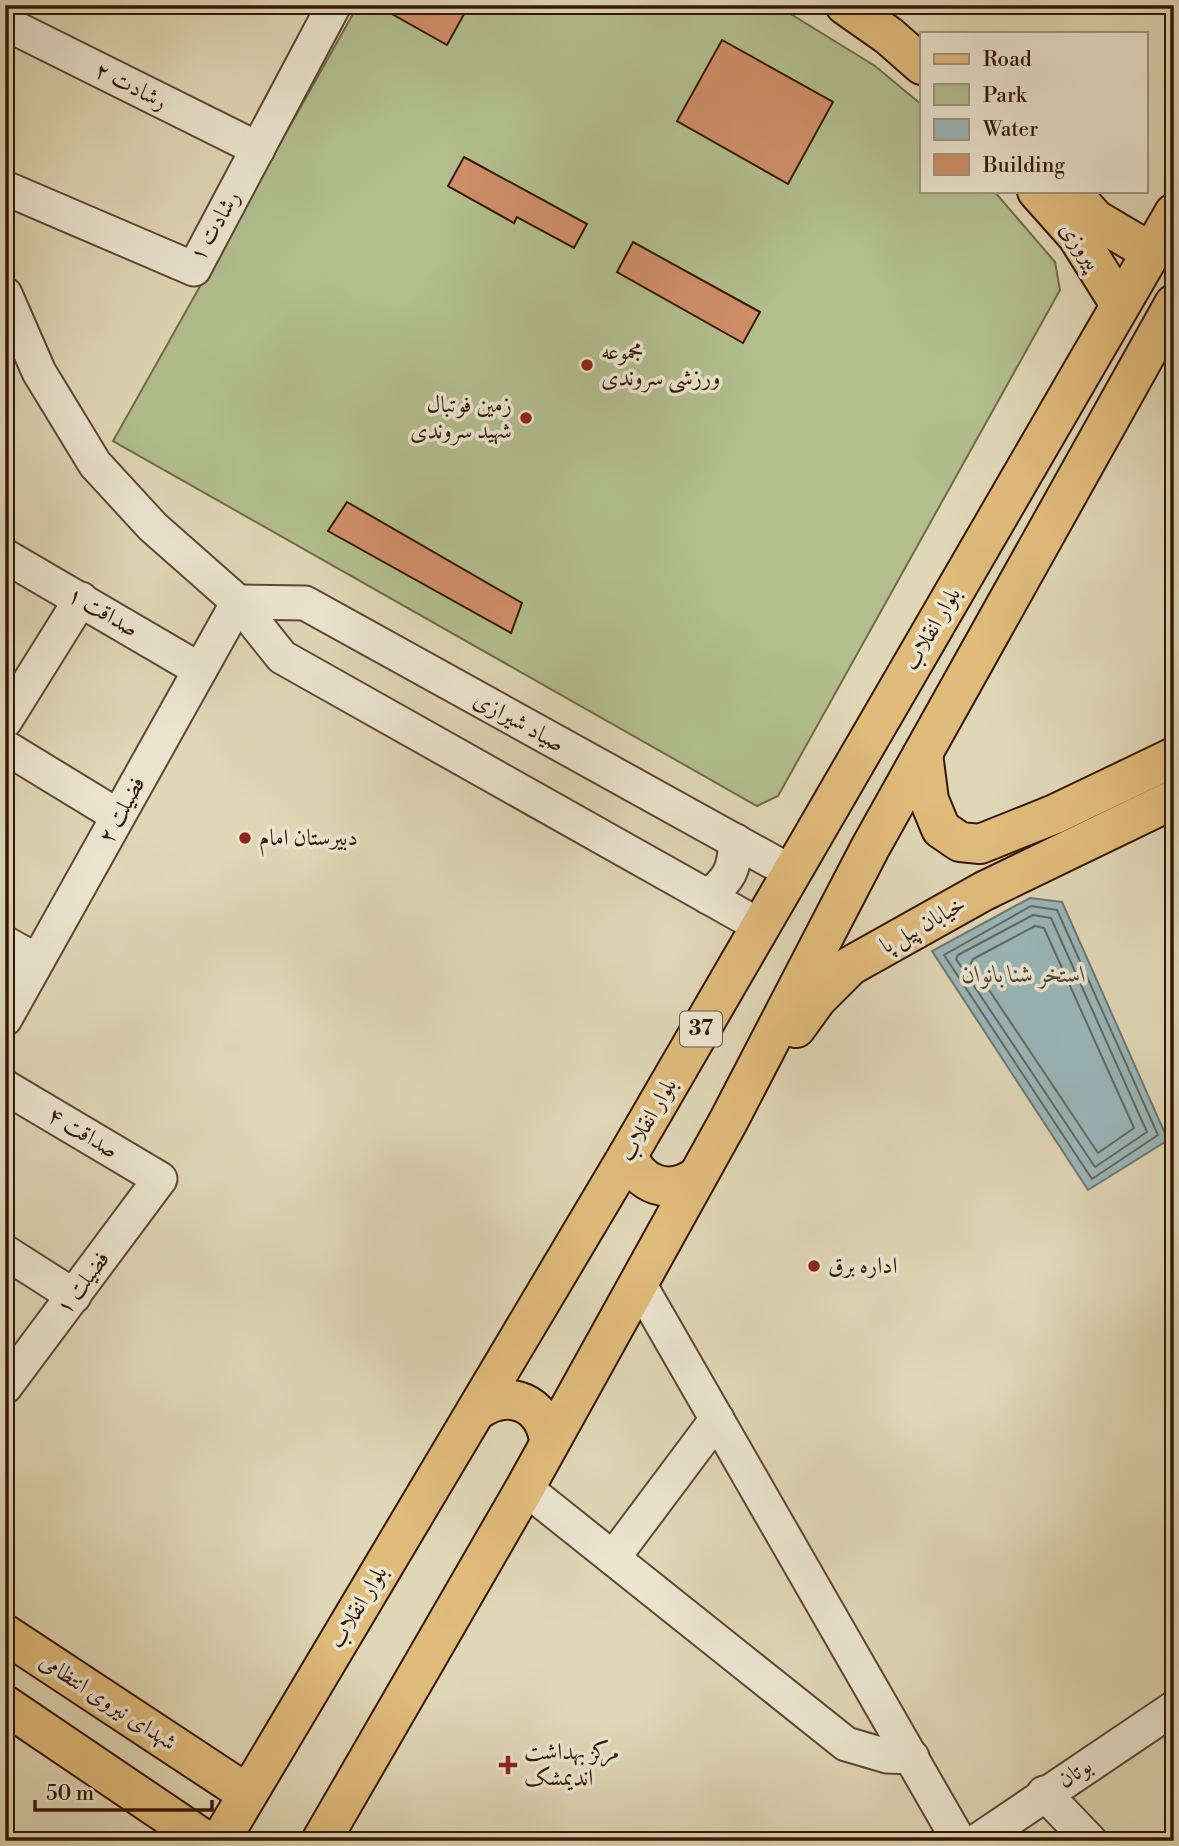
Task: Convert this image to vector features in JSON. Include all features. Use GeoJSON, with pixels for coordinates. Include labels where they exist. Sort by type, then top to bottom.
{"type":"FeatureCollection","features":[{"type":"Feature","properties":{"kind":"main road"},"geometry":{"type":"LineString","coordinates":[[845,5],[889,36],[920,63]]}},
{"type":"Feature","properties":{"kind":"main road"},"geometry":{"type":"LineString","coordinates":[[888,5],[920,32]]}},
{"type":"Feature","properties":{"kind":"main road","name":"پیروزی"},"geometry":{"type":"LineString","coordinates":[[1038,192],[1077,236],[1119,303]]}},
{"type":"Feature","properties":{"kind":"main road","name":"پیروزی"},"geometry":{"type":"LineString","coordinates":[[1071,192],[1095,219],[1149,251]]}},
{"type":"Feature","properties":{"kind":"main road","name":"بلوار انقلاب"},"geometry":{"type":"LineString","coordinates":[[220,1841],[628,1155],[1149,251],[1174,213]]}},
{"type":"Feature","properties":{"kind":"main road"},"geometry":{"type":"LineString","coordinates":[[323,1840],[524,1488],[729,1120],[923,754],[1174,304]]}},
{"type":"Feature","properties":{"kind":"main road"},"geometry":{"type":"LineString","coordinates":[[923,754],[929,800],[941,829],[960,842],[980,844],[1042,819],[1174,757]]}},
{"type":"Feature","properties":{"kind":"main road","name":"خیابان پیل پا"},"geometry":{"type":"LineString","coordinates":[[729,1120],[817,999],[850,966],[984,891],[1174,799]]}},
{"type":"Feature","properties":{"kind":"main road"},"geometry":{"type":"LineString","coordinates":[[960,842],[959,866],[974,885],[984,891]]}},
{"type":"Feature","properties":{"kind":"main road"},"geometry":{"type":"LineString","coordinates":[[628,1155],[633,1168],[655,1185],[684,1185],[696,1177]]}},
{"type":"Feature","properties":{"kind":"main road"},"geometry":{"type":"LineString","coordinates":[[478,1410],[489,1402],[517,1399],[540,1414],[549,1440]]}},
{"type":"Feature","properties":{"kind":"main road","name":"شهدای نیروی انتظامی"},"geometry":{"type":"LineString","coordinates":[[5,1634],[247,1793]]}},
{"type":"Feature","properties":{"kind":"main road"},"geometry":{"type":"LineString","coordinates":[[5,1704],[206,1841]]}},
{"type":"Feature","properties":{"kind":"street","name":"رشادت ۱"},"geometry":{"type":"LineString","coordinates":[[5,188],[194,270],[258,149],[323,8]]}},
{"type":"Feature","properties":{"kind":"street","name":"رشادت ۲"},"geometry":{"type":"LineString","coordinates":[[5,23],[258,149]]}},
{"type":"Feature","properties":{"kind":"street"},"geometry":{"type":"LineString","coordinates":[[5,294],[39,372],[95,464],[153,527],[238,601],[282,657],[760,926]]}},
{"type":"Feature","properties":{"kind":"street","name":"صداقت ۱"},"geometry":{"type":"LineString","coordinates":[[5,556],[200,670]]}},
{"type":"Feature","properties":{"kind":"street"},"geometry":{"type":"LineString","coordinates":[[5,721],[81,599]]}},
{"type":"Feature","properties":{"kind":"street","name":"فضیلت ۲"},"geometry":{"type":"LineString","coordinates":[[5,1019],[238,601]]}},
{"type":"Feature","properties":{"kind":"street","name":"صیاد شیرازی"},"geometry":{"type":"LineString","coordinates":[[238,601],[305,603],[791,872]]}},
{"type":"Feature","properties":{"kind":"street"},"geometry":{"type":"LineString","coordinates":[[5,747],[118,816]]}},
{"type":"Feature","properties":{"kind":"street"},"geometry":{"type":"LineString","coordinates":[[708,897],[726,881],[735,865],[736,841]]}},
{"type":"Feature","properties":{"kind":"street"},"geometry":{"type":"LineString","coordinates":[[5,943],[37,961]]}},
{"type":"Feature","properties":{"kind":"street","name":"صداقت ۴"},"geometry":{"type":"LineString","coordinates":[[5,1087],[160,1179]]}},
{"type":"Feature","properties":{"kind":"street","name":"فضیلت ۱"},"geometry":{"type":"LineString","coordinates":[[5,1387],[160,1179]]}},
{"type":"Feature","properties":{"kind":"street"},"geometry":{"type":"LineString","coordinates":[[5,1252],[74,1296]]}},
{"type":"Feature","properties":{"kind":"street"},"geometry":{"type":"LineString","coordinates":[[638,1282],[959,1841]]}},
{"type":"Feature","properties":{"kind":"street"},"geometry":{"type":"LineString","coordinates":[[613,1558],[717,1419]]}},
{"type":"Feature","properties":{"kind":"street"},"geometry":{"type":"LineString","coordinates":[[524,1488],[846,1744],[887,1756],[912,1757]]}},
{"type":"Feature","properties":{"kind":"street","name":"بوتان"},"geometry":{"type":"LineString","coordinates":[[977,1841],[1044,1793],[1174,1708]]}},
{"type":"Feature","properties":{"kind":"street"},"geometry":{"type":"LineString","coordinates":[[1044,1793],[1090,1841]]}},
{"type":"Feature","properties":{"kind":"green space","name":"مجموعه ورزشی سروندی"},"geometry":{"type":"Polygon","coordinates":[[[358,5],[776,5],[875,66],[920,103],[920,192],[995,192],[1055,262],[1060,290],[778,796],[757,806],[113,441],[358,5]]]}},
{"type":"Feature","properties":{"kind":"water","name":"استخر شنا بانوان"},"geometry":{"type":"Polygon","coordinates":[[[1030,898],[1062,902],[1168,1140],[1088,1190],[932,951],[1030,898]]]}},
{"type":"Feature","properties":{"kind":"building"},"geometry":{"type":"Polygon","coordinates":[[[376,5],[469,5],[447,45],[376,5]]]}},
{"type":"Feature","properties":{"kind":"building"},"geometry":{"type":"Polygon","coordinates":[[[722,40],[833,102],[788,184],[677,121],[722,40]]]}},
{"type":"Feature","properties":{"kind":"building"},"geometry":{"type":"Polygon","coordinates":[[[464,157],[587,224],[574,248],[517,217],[514,223],[448,186],[464,157]]]}},
{"type":"Feature","properties":{"kind":"building"},"geometry":{"type":"Polygon","coordinates":[[[633,242],[760,312],[743,343],[617,272],[633,242]]]}},
{"type":"Feature","properties":{"kind":"building"},"geometry":{"type":"Polygon","coordinates":[[[347,502],[522,603],[511,633],[328,531],[347,502]]]}},
{"type":"Feature","properties":{"kind":"place","name":"مجموعه ورزشی سروندی"},"geometry":{"type":"Point","coordinates":[587,365]}},
{"type":"Feature","properties":{"kind":"place","name":"زمین فوتبال شهید سروندی"},"geometry":{"type":"Point","coordinates":[526,418]}},
{"type":"Feature","properties":{"kind":"place","name":"دبیرستان امام"},"geometry":{"type":"Point","coordinates":[245,838]}},
{"type":"Feature","properties":{"kind":"place","name":"اداره برق"},"geometry":{"type":"Point","coordinates":[814,1266]}},
{"type":"Feature","properties":{"kind":"place","name":"مرکز بهداشت اندیمشک"},"geometry":{"type":"Point","coordinates":[508,1765]}}]}
